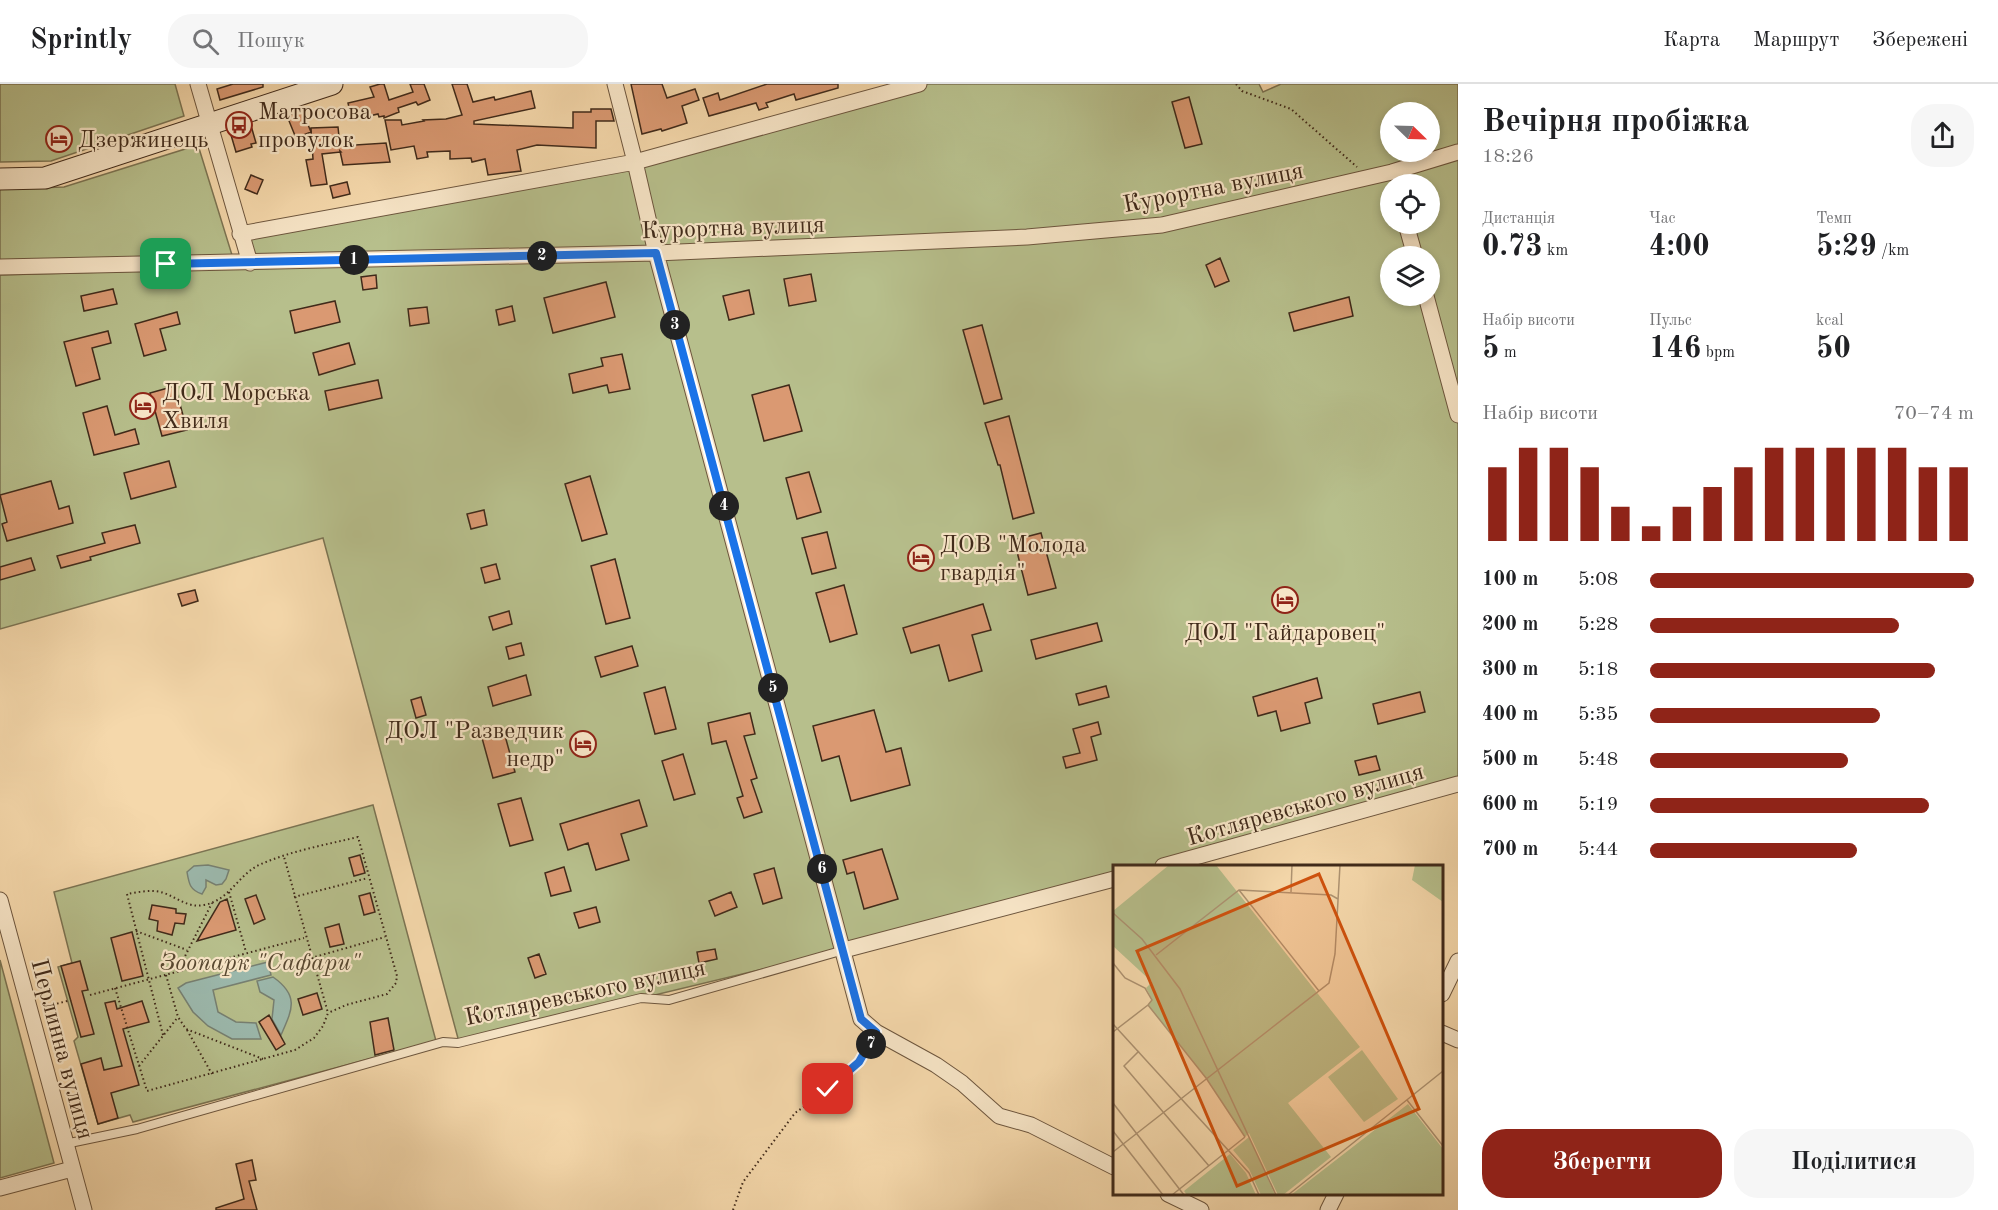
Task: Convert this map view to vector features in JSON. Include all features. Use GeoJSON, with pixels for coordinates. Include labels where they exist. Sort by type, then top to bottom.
{"type":"FeatureCollection","features":[{"type":"Feature","properties":{"kind":"main road"},"geometry":{"type":"LineString","coordinates":[[0,179],[45,178],[332,84]]}},
{"type":"Feature","properties":{"kind":"street"},"geometry":{"type":"LineString","coordinates":[[198,84],[250,263]]}},
{"type":"Feature","properties":{"kind":"street"},"geometry":{"type":"LineString","coordinates":[[615,84],[656,253],[861,1019],[876,1032],[936,1065],[962,1083],[999,1116],[1031,1125],[1113,1166]]}},
{"type":"Feature","properties":{"kind":"street"},"geometry":{"type":"LineString","coordinates":[[240,234],[635,162],[919,84]]}},
{"type":"Feature","properties":{"kind":"street","name":"Курортна вулиця"},"geometry":{"type":"LineString","coordinates":[[1404,174],[1458,152]]}},
{"type":"Feature","properties":{"kind":"street","name":"Курортна вулиця"},"geometry":{"type":"LineString","coordinates":[[0,267],[656,253],[1027,237],[1162,225],[1380,181]]}},
{"type":"Feature","properties":{"kind":"street"},"geometry":{"type":"LineString","coordinates":[[1428,306],[1458,415]]}},
{"type":"Feature","properties":{"kind":"street","name":"Котляревського вулиця"},"geometry":{"type":"LineString","coordinates":[[1170,865],[1458,784]]}},
{"type":"Feature","properties":{"kind":"street","name":"Котляревського вулиця"},"geometry":{"type":"LineString","coordinates":[[844,950],[1113,879]]}},
{"type":"Feature","properties":{"kind":"street","name":"Перлинна вулиця"},"geometry":{"type":"LineString","coordinates":[[0,900],[84,1210]]}},
{"type":"Feature","properties":{"kind":"street"},"geometry":{"type":"LineString","coordinates":[[1443,992],[1458,961]]}},
{"type":"Feature","properties":{"kind":"street"},"geometry":{"type":"LineString","coordinates":[[1443,1033],[1458,1040]]}},
{"type":"Feature","properties":{"kind":"street"},"geometry":{"type":"LineString","coordinates":[[0,1188],[72,1169]]}},
{"type":"Feature","properties":{"kind":"street"},"geometry":{"type":"LineString","coordinates":[[1170,1195],[1201,1210]]}},
{"type":"Feature","properties":{"kind":"street"},"geometry":{"type":"LineString","coordinates":[[1328,1210],[1336,1195]]}},
{"type":"Feature","properties":{"kind":"lane","name":"Котляревського вулиця"},"geometry":{"type":"LineString","coordinates":[[65,1144],[137,1129],[443,1042],[458,1043],[641,998],[669,1000],[844,950]]}},
{"type":"Feature","properties":{"kind":"path"},"geometry":{"type":"LineString","coordinates":[[1236,84],[1242,91],[1291,109],[1359,169]]}},
{"type":"Feature","properties":{"kind":"path"},"geometry":{"type":"LineString","coordinates":[[163,1035],[127,894],[156,891],[194,906],[212,903],[250,871],[284,856],[358,837],[397,976],[392,989],[387,994],[346,1005],[328,1013]]}},
{"type":"Feature","properties":{"kind":"path"},"geometry":{"type":"LineString","coordinates":[[116,988],[147,1091],[264,1060],[304,1045],[314,1038],[323,1026],[328,1013],[284,856]]}},
{"type":"Feature","properties":{"kind":"path"},"geometry":{"type":"LineString","coordinates":[[294,897],[368,878]]}},
{"type":"Feature","properties":{"kind":"path"},"geometry":{"type":"LineString","coordinates":[[229,891],[246,952]]}},
{"type":"Feature","properties":{"kind":"path"},"geometry":{"type":"LineString","coordinates":[[177,972],[212,903]]}},
{"type":"Feature","properties":{"kind":"path"},"geometry":{"type":"LineString","coordinates":[[136,931],[187,950]]}},
{"type":"Feature","properties":{"kind":"path"},"geometry":{"type":"LineString","coordinates":[[311,958],[386,937]]}},
{"type":"Feature","properties":{"kind":"path"},"geometry":{"type":"LineString","coordinates":[[90,995],[306,938]]}},
{"type":"Feature","properties":{"kind":"path"},"geometry":{"type":"LineString","coordinates":[[166,975],[178,1017],[212,1074]]}},
{"type":"Feature","properties":{"kind":"path"},"geometry":{"type":"LineString","coordinates":[[30,1011],[70,1000]]}},
{"type":"Feature","properties":{"kind":"path"},"geometry":{"type":"LineString","coordinates":[[139,1066],[178,1017]]}},
{"type":"Feature","properties":{"kind":"path"},"geometry":{"type":"LineString","coordinates":[[186,1029],[264,1060]]}},
{"type":"Feature","properties":{"kind":"path"},"geometry":{"type":"LineString","coordinates":[[733,1210],[743,1182],[795,1113],[859,1062],[876,1032]]}},
{"type":"Feature","properties":{"kind":"green space","name":"Дзержинець"},"geometry":{"type":"Polygon","coordinates":[[[0,84],[175,84],[184,116],[51,161],[0,162],[0,84]]]}},
{"type":"Feature","properties":{"kind":"green space"},"geometry":{"type":"Polygon","coordinates":[[[922,84],[1259,84],[1263,92],[1281,84],[1458,84],[1458,412],[1432,306],[1440,306],[1440,246],[1380,246],[1380,306],[1428,306],[1458,417],[1458,783],[1167,865],[1113,865],[1113,879],[842,950],[459,1042],[323,538],[0,629],[0,275],[248,268],[251,262],[242,236],[636,163],[922,84]]]}},
{"type":"Feature","properties":{"kind":"green space"},"geometry":{"type":"Polygon","coordinates":[[[198,145],[232,255],[0,260],[0,189],[64,187],[198,145]]]}},
{"type":"Feature","properties":{"kind":"green space","name":"Зоопарк \"Сафари\""},"geometry":{"type":"Polygon","coordinates":[[[373,805],[436,1041],[133,1122],[130,1115],[98,1124],[74,1041],[78,1037],[58,967],[72,963],[54,892],[373,805]]]}},
{"type":"Feature","properties":{"kind":"green space"},"geometry":{"type":"Polygon","coordinates":[[[0,960],[54,1163],[0,1178],[0,960]]]}},
{"type":"Feature","properties":{"kind":"shaded area"},"geometry":{"type":"Polygon","coordinates":[[[208,865],[229,870],[222,884],[216,885],[206,880],[206,887],[202,894],[191,886],[187,872],[194,866],[208,865]]]}},
{"type":"Feature","properties":{"kind":"shaded area"},"geometry":{"type":"Polygon","coordinates":[[[268,962],[271,975],[213,990],[218,1012],[236,1022],[256,1023],[261,1039],[232,1039],[208,1026],[193,1012],[178,988],[186,983],[268,962]]]}},
{"type":"Feature","properties":{"kind":"shaded area"},"geometry":{"type":"Polygon","coordinates":[[[273,977],[287,991],[291,1004],[281,1035],[272,1019],[274,1000],[260,992],[257,981],[273,977]]]}},
{"type":"Feature","properties":{"kind":"building"},"geometry":{"type":"Polygon","coordinates":[[[233,84],[263,84],[263,87],[220,100],[217,89],[233,84]]]}},
{"type":"Feature","properties":{"kind":"building"},"geometry":{"type":"Polygon","coordinates":[[[384,84],[389,100],[413,92],[410,84],[424,84],[430,100],[418,105],[416,102],[398,108],[399,112],[384,118],[384,116],[379,117],[378,114],[352,120],[348,103],[374,97],[370,87],[384,84]]]}},
{"type":"Feature","properties":{"kind":"building"},"geometry":{"type":"Polygon","coordinates":[[[452,84],[467,84],[473,102],[494,97],[495,100],[531,91],[535,108],[474,121],[474,124],[573,128],[573,112],[591,112],[591,109],[611,109],[614,121],[596,121],[596,148],[537,145],[517,150],[521,171],[488,175],[485,159],[472,162],[471,158],[450,159],[450,151],[427,152],[428,157],[417,159],[414,146],[391,150],[385,120],[401,120],[402,125],[462,115],[452,84]]]}},
{"type":"Feature","properties":{"kind":"building"},"geometry":{"type":"Polygon","coordinates":[[[631,84],[662,84],[667,98],[695,89],[699,100],[682,106],[687,123],[662,131],[661,129],[642,134],[631,84]]]}},
{"type":"Feature","properties":{"kind":"building"},"geometry":{"type":"Polygon","coordinates":[[[767,84],[838,84],[838,88],[796,100],[794,94],[766,103],[768,107],[759,110],[756,103],[709,116],[703,98],[718,93],[720,100],[767,84]]]}},
{"type":"Feature","properties":{"kind":"building"},"geometry":{"type":"Polygon","coordinates":[[[1189,97],[1202,144],[1185,148],[1172,102],[1189,97]]]}},
{"type":"Feature","properties":{"kind":"building"},"geometry":{"type":"Polygon","coordinates":[[[302,110],[311,132],[296,138],[287,116],[302,110]]]}},
{"type":"Feature","properties":{"kind":"building"},"geometry":{"type":"Polygon","coordinates":[[[338,127],[340,146],[386,143],[390,162],[343,165],[340,152],[322,154],[327,184],[311,186],[306,160],[313,159],[311,128],[338,127]]]}},
{"type":"Feature","properties":{"kind":"building"},"geometry":{"type":"Polygon","coordinates":[[[252,129],[256,143],[251,144],[252,147],[236,152],[231,135],[252,129]]]}},
{"type":"Feature","properties":{"kind":"building"},"geometry":{"type":"Polygon","coordinates":[[[251,175],[263,180],[257,194],[245,189],[251,175]]]}},
{"type":"Feature","properties":{"kind":"building"},"geometry":{"type":"Polygon","coordinates":[[[347,182],[350,194],[333,198],[330,186],[347,182]]]}},
{"type":"Feature","properties":{"kind":"building"},"geometry":{"type":"Polygon","coordinates":[[[1220,258],[1229,281],[1215,287],[1206,265],[1220,258]]]}},
{"type":"Feature","properties":{"kind":"building"},"geometry":{"type":"Polygon","coordinates":[[[811,274],[816,301],[789,306],[784,279],[811,274]]]}},
{"type":"Feature","properties":{"kind":"building"},"geometry":{"type":"Polygon","coordinates":[[[376,275],[377,288],[363,290],[361,277],[376,275]]]}},
{"type":"Feature","properties":{"kind":"building"},"geometry":{"type":"Polygon","coordinates":[[[606,282],[615,317],[553,333],[544,298],[606,282]]]}},
{"type":"Feature","properties":{"kind":"building"},"geometry":{"type":"Polygon","coordinates":[[[113,289],[117,304],[84,311],[81,296],[113,289]]]}},
{"type":"Feature","properties":{"kind":"building"},"geometry":{"type":"Polygon","coordinates":[[[749,290],[754,314],[729,320],[723,296],[749,290]]]}},
{"type":"Feature","properties":{"kind":"building"},"geometry":{"type":"Polygon","coordinates":[[[1349,297],[1353,316],[1294,331],[1289,313],[1349,297]]]}},
{"type":"Feature","properties":{"kind":"building"},"geometry":{"type":"Polygon","coordinates":[[[335,301],[340,322],[295,333],[290,311],[335,301]]]}},
{"type":"Feature","properties":{"kind":"building"},"geometry":{"type":"Polygon","coordinates":[[[512,306],[515,321],[499,325],[496,310],[512,306]]]}},
{"type":"Feature","properties":{"kind":"building"},"geometry":{"type":"Polygon","coordinates":[[[427,307],[429,323],[410,326],[408,309],[427,307]]]}},
{"type":"Feature","properties":{"kind":"building"},"geometry":{"type":"Polygon","coordinates":[[[177,312],[180,324],[160,329],[166,350],[144,356],[135,324],[177,312]]]}},
{"type":"Feature","properties":{"kind":"building"},"geometry":{"type":"Polygon","coordinates":[[[982,325],[1002,399],[984,404],[963,330],[982,325]]]}},
{"type":"Feature","properties":{"kind":"building"},"geometry":{"type":"Polygon","coordinates":[[[108,331],[111,343],[92,348],[100,379],[76,386],[64,342],[108,331]]]}},
{"type":"Feature","properties":{"kind":"building"},"geometry":{"type":"Polygon","coordinates":[[[349,343],[355,364],[319,375],[313,353],[349,343]]]}},
{"type":"Feature","properties":{"kind":"building"},"geometry":{"type":"Polygon","coordinates":[[[622,354],[630,389],[609,393],[607,385],[573,393],[569,374],[603,366],[601,358],[622,354]]]}},
{"type":"Feature","properties":{"kind":"building"},"geometry":{"type":"Polygon","coordinates":[[[378,380],[382,398],[329,410],[325,391],[378,380]]]}},
{"type":"Feature","properties":{"kind":"building"},"geometry":{"type":"Polygon","coordinates":[[[789,385],[802,431],[764,441],[752,395],[789,385]]]}},
{"type":"Feature","properties":{"kind":"building"},"geometry":{"type":"Polygon","coordinates":[[[175,386],[187,430],[162,436],[150,393],[175,386]]]}},
{"type":"Feature","properties":{"kind":"building"},"geometry":{"type":"Polygon","coordinates":[[[107,406],[115,435],[135,429],[139,444],[94,455],[83,413],[107,406]]]}},
{"type":"Feature","properties":{"kind":"building"},"geometry":{"type":"Polygon","coordinates":[[[1009,416],[1034,513],[1013,519],[1000,465],[998,465],[985,423],[1009,416]]]}},
{"type":"Feature","properties":{"kind":"building"},"geometry":{"type":"Polygon","coordinates":[[[169,461],[176,487],[131,499],[124,473],[169,461]]]}},
{"type":"Feature","properties":{"kind":"building"},"geometry":{"type":"Polygon","coordinates":[[[809,472],[821,512],[797,519],[786,478],[809,472]]]}},
{"type":"Feature","properties":{"kind":"building"},"geometry":{"type":"Polygon","coordinates":[[[590,476],[607,534],[582,541],[565,484],[590,476]]]}},
{"type":"Feature","properties":{"kind":"building"},"geometry":{"type":"Polygon","coordinates":[[[51,481],[59,509],[69,506],[73,523],[7,541],[2,524],[7,522],[0,495],[51,481]]]}},
{"type":"Feature","properties":{"kind":"building"},"geometry":{"type":"Polygon","coordinates":[[[484,510],[487,525],[471,529],[467,514],[484,510]]]}},
{"type":"Feature","properties":{"kind":"building"},"geometry":{"type":"Polygon","coordinates":[[[135,525],[140,543],[61,568],[57,556],[105,543],[102,533],[135,525]]]}},
{"type":"Feature","properties":{"kind":"building"},"geometry":{"type":"Polygon","coordinates":[[[827,532],[836,568],[812,574],[802,538],[827,532]]]}},
{"type":"Feature","properties":{"kind":"building"},"geometry":{"type":"Polygon","coordinates":[[[1041,533],[1056,588],[1028,595],[1014,540],[1041,533]]]}},
{"type":"Feature","properties":{"kind":"building"},"geometry":{"type":"Polygon","coordinates":[[[31,558],[35,570],[0,580],[0,567],[31,558]]]}},
{"type":"Feature","properties":{"kind":"building"},"geometry":{"type":"Polygon","coordinates":[[[615,559],[630,618],[606,624],[591,566],[615,559]]]}},
{"type":"Feature","properties":{"kind":"building"},"geometry":{"type":"Polygon","coordinates":[[[496,564],[500,579],[485,583],[481,568],[496,564]]]}},
{"type":"Feature","properties":{"kind":"building"},"geometry":{"type":"Polygon","coordinates":[[[844,585],[857,634],[830,642],[816,593],[844,585]]]}},
{"type":"Feature","properties":{"kind":"building"},"geometry":{"type":"Polygon","coordinates":[[[195,590],[198,601],[182,606],[178,594],[195,590]]]}},
{"type":"Feature","properties":{"kind":"building"},"geometry":{"type":"Polygon","coordinates":[[[983,604],[991,630],[972,635],[982,671],[949,681],[939,645],[911,653],[903,628],[983,604]]]}},
{"type":"Feature","properties":{"kind":"building"},"geometry":{"type":"Polygon","coordinates":[[[509,611],[512,624],[493,630],[489,617],[509,611]]]}},
{"type":"Feature","properties":{"kind":"building"},"geometry":{"type":"Polygon","coordinates":[[[1097,623],[1102,641],[1036,659],[1031,640],[1097,623]]]}},
{"type":"Feature","properties":{"kind":"building"},"geometry":{"type":"Polygon","coordinates":[[[521,643],[524,655],[509,659],[506,647],[521,643]]]}},
{"type":"Feature","properties":{"kind":"building"},"geometry":{"type":"Polygon","coordinates":[[[632,646],[638,666],[601,677],[595,657],[632,646]]]}},
{"type":"Feature","properties":{"kind":"building"},"geometry":{"type":"Polygon","coordinates":[[[526,675],[531,695],[493,706],[488,687],[526,675]]]}},
{"type":"Feature","properties":{"kind":"building"},"geometry":{"type":"Polygon","coordinates":[[[1317,678],[1322,698],[1305,703],[1310,723],[1281,731],[1276,711],[1258,716],[1253,697],[1317,678]]]}},
{"type":"Feature","properties":{"kind":"building"},"geometry":{"type":"Polygon","coordinates":[[[1106,686],[1109,697],[1079,705],[1076,694],[1106,686]]]}},
{"type":"Feature","properties":{"kind":"building"},"geometry":{"type":"Polygon","coordinates":[[[665,687],[676,729],[655,734],[644,693],[665,687]]]}},
{"type":"Feature","properties":{"kind":"building"},"geometry":{"type":"Polygon","coordinates":[[[1420,692],[1425,712],[1378,724],[1373,704],[1420,692]]]}},
{"type":"Feature","properties":{"kind":"building"},"geometry":{"type":"Polygon","coordinates":[[[421,697],[426,715],[416,718],[411,700],[421,697]]]}},
{"type":"Feature","properties":{"kind":"building"},"geometry":{"type":"Polygon","coordinates":[[[874,710],[886,752],[901,748],[910,785],[851,801],[839,756],[822,761],[813,726],[874,710]]]}},
{"type":"Feature","properties":{"kind":"building"},"geometry":{"type":"Polygon","coordinates":[[[750,713],[755,734],[744,736],[757,778],[751,780],[762,812],[744,818],[737,798],[743,796],[726,741],[712,744],[708,723],[750,713]]]}},
{"type":"Feature","properties":{"kind":"building"},"geometry":{"type":"Polygon","coordinates":[[[1098,722],[1101,734],[1091,737],[1097,760],[1066,768],[1063,757],[1080,753],[1073,729],[1098,722]]]}},
{"type":"Feature","properties":{"kind":"building"},"geometry":{"type":"Polygon","coordinates":[[[504,732],[515,772],[493,778],[482,738],[504,732]]]}},
{"type":"Feature","properties":{"kind":"building"},"geometry":{"type":"Polygon","coordinates":[[[683,754],[695,794],[674,800],[662,761],[683,754]]]}},
{"type":"Feature","properties":{"kind":"building"},"geometry":{"type":"Polygon","coordinates":[[[1376,756],[1380,770],[1359,775],[1355,761],[1376,756]]]}},
{"type":"Feature","properties":{"kind":"building"},"geometry":{"type":"Polygon","coordinates":[[[521,798],[533,840],[510,846],[498,804],[521,798]]]}},
{"type":"Feature","properties":{"kind":"building"},"geometry":{"type":"Polygon","coordinates":[[[639,800],[647,826],[621,834],[629,860],[596,870],[588,843],[568,850],[560,824],[639,800]]]}},
{"type":"Feature","properties":{"kind":"building"},"geometry":{"type":"Polygon","coordinates":[[[882,849],[898,899],[864,909],[854,872],[847,874],[843,860],[882,849]]]}},
{"type":"Feature","properties":{"kind":"building"},"geometry":{"type":"Polygon","coordinates":[[[360,855],[365,873],[354,876],[349,858],[360,855]]]}},
{"type":"Feature","properties":{"kind":"building"},"geometry":{"type":"Polygon","coordinates":[[[564,867],[571,891],[551,896],[545,873],[564,867]]]}},
{"type":"Feature","properties":{"kind":"building"},"geometry":{"type":"Polygon","coordinates":[[[774,868],[782,898],[763,904],[754,874],[774,868]]]}},
{"type":"Feature","properties":{"kind":"building"},"geometry":{"type":"Polygon","coordinates":[[[731,892],[737,907],[715,916],[709,901],[731,892]]]}},
{"type":"Feature","properties":{"kind":"building"},"geometry":{"type":"Polygon","coordinates":[[[370,893],[375,912],[364,915],[359,896],[370,893]]]}},
{"type":"Feature","properties":{"kind":"building"},"geometry":{"type":"Polygon","coordinates":[[[256,895],[265,919],[254,924],[245,899],[256,895]]]}},
{"type":"Feature","properties":{"kind":"building"},"geometry":{"type":"Polygon","coordinates":[[[227,899],[236,930],[197,941],[220,902],[227,899]]]}},
{"type":"Feature","properties":{"kind":"building"},"geometry":{"type":"Polygon","coordinates":[[[152,905],[176,909],[176,913],[186,914],[184,924],[175,923],[172,935],[157,931],[158,921],[149,919],[152,905]]]}},
{"type":"Feature","properties":{"kind":"building"},"geometry":{"type":"Polygon","coordinates":[[[596,907],[600,922],[579,928],[574,913],[596,907]]]}},
{"type":"Feature","properties":{"kind":"building"},"geometry":{"type":"Polygon","coordinates":[[[339,924],[344,944],[330,947],[325,928],[339,924]]]}},
{"type":"Feature","properties":{"kind":"building"},"geometry":{"type":"Polygon","coordinates":[[[132,932],[143,976],[122,981],[111,938],[132,932]]]}},
{"type":"Feature","properties":{"kind":"building"},"geometry":{"type":"Polygon","coordinates":[[[715,949],[717,959],[699,963],[697,952],[715,949]]]}},
{"type":"Feature","properties":{"kind":"building"},"geometry":{"type":"Polygon","coordinates":[[[539,954],[546,974],[535,978],[528,958],[539,954]]]}},
{"type":"Feature","properties":{"kind":"building"},"geometry":{"type":"Polygon","coordinates":[[[80,961],[88,990],[82,991],[94,1034],[81,1037],[61,966],[80,961]]]}},
{"type":"Feature","properties":{"kind":"building"},"geometry":{"type":"Polygon","coordinates":[[[317,993],[322,1009],[303,1015],[298,999],[317,993]]]}},
{"type":"Feature","properties":{"kind":"building"},"geometry":{"type":"Polygon","coordinates":[[[115,1001],[117,1009],[142,1001],[149,1022],[123,1029],[139,1085],[111,1093],[118,1118],[98,1124],[81,1064],[101,1058],[104,1070],[122,1066],[105,1003],[115,1001]]]}},
{"type":"Feature","properties":{"kind":"building"},"geometry":{"type":"Polygon","coordinates":[[[269,1015],[285,1044],[276,1050],[259,1022],[269,1015]]]}},
{"type":"Feature","properties":{"kind":"building"},"geometry":{"type":"Polygon","coordinates":[[[388,1018],[394,1050],[375,1055],[370,1022],[388,1018]]]}},
{"type":"Feature","properties":{"kind":"building"},"geometry":{"type":"Polygon","coordinates":[[[252,1160],[256,1180],[249,1181],[257,1210],[216,1210],[216,1208],[244,1199],[236,1164],[252,1160]]]}},
{"type":"Feature","properties":{"kind":"place","name":"Матросова провулок"},"geometry":{"type":"Point","coordinates":[239,125]}},
{"type":"Feature","properties":{"kind":"place","name":"Дзержинець"},"geometry":{"type":"Point","coordinates":[59,139]}},
{"type":"Feature","properties":{"kind":"place","name":"ДОЛ Морська Хвиля"},"geometry":{"type":"Point","coordinates":[143,406]}},
{"type":"Feature","properties":{"kind":"place","name":"ДОВ \"Молода гвардія\""},"geometry":{"type":"Point","coordinates":[921,558]}},
{"type":"Feature","properties":{"kind":"place","name":"ДОЛ \"Гайдаровец\""},"geometry":{"type":"Point","coordinates":[1285,600]}},
{"type":"Feature","properties":{"kind":"place","name":"ДОЛ \"Разведчик недр\""},"geometry":{"type":"Point","coordinates":[583,744]}},
{"type":"Feature","properties":{"kind":"route"},"geometry":{"type":"LineString","coordinates":[[166,264],[656,253],[861,1019],[876,1032],[859,1062],[828,1089]]}}]}
